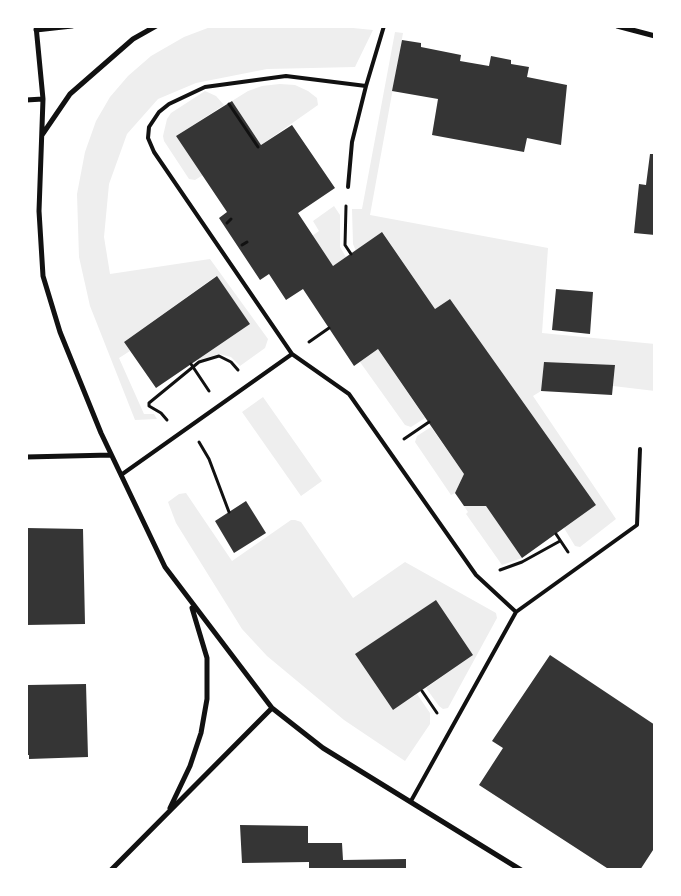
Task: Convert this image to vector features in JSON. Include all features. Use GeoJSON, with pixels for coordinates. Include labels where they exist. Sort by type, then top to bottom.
{"type":"FeatureCollection","features":[{"type":"Feature","properties":{"kind":"street"},"geometry":{"type":"LineString","coordinates":[[72,26],[36,28],[43,99],[39,211],[44,276],[60,332],[111,454],[165,567],[190,603],[272,708],[323,748],[521,870]]}},
{"type":"Feature","properties":{"kind":"street"},"geometry":{"type":"LineString","coordinates":[[42,136],[70,94],[132,39],[156,26]]}},
{"type":"Feature","properties":{"kind":"street"},"geometry":{"type":"LineString","coordinates":[[617,26],[655,36]]}},
{"type":"Feature","properties":{"kind":"street"},"geometry":{"type":"LineString","coordinates":[[26,100],[43,99]]}},
{"type":"Feature","properties":{"kind":"street"},"geometry":{"type":"LineString","coordinates":[[26,457],[111,454]]}},
{"type":"Feature","properties":{"kind":"street"},"geometry":{"type":"LineString","coordinates":[[168,813],[190,766],[201,733],[206,699],[207,658],[190,603]]}},
{"type":"Feature","properties":{"kind":"street"},"geometry":{"type":"LineString","coordinates":[[111,870],[272,708]]}},
{"type":"Feature","properties":{"kind":"lane"},"geometry":{"type":"LineString","coordinates":[[348,187],[352,142],[384,26]]}},
{"type":"Feature","properties":{"kind":"lane"},"geometry":{"type":"LineString","coordinates":[[366,86],[286,76],[205,87],[169,104],[159,112],[149,127],[148,138],[154,152],[292,354],[349,394],[476,575],[516,612]]}},
{"type":"Feature","properties":{"kind":"lane"},"geometry":{"type":"LineString","coordinates":[[121,475],[292,354]]}},
{"type":"Feature","properties":{"kind":"lane"},"geometry":{"type":"LineString","coordinates":[[411,801],[516,612],[637,524],[640,449]]}},
{"type":"Feature","properties":{"kind":"path"},"geometry":{"type":"LineString","coordinates":[[216,85],[258,147]]}},
{"type":"Feature","properties":{"kind":"path"},"geometry":{"type":"LineString","coordinates":[[348,187],[345,210],[345,245],[351,254]]}},
{"type":"Feature","properties":{"kind":"path"},"geometry":{"type":"LineString","coordinates":[[242,245],[247,242]]}},
{"type":"Feature","properties":{"kind":"path"},"geometry":{"type":"LineString","coordinates":[[177,436],[164,417],[149,406],[149,403],[192,366],[212,357],[225,358],[236,368],[248,385]]}},
{"type":"Feature","properties":{"kind":"path"},"geometry":{"type":"LineString","coordinates":[[192,366],[202,380]]}},
{"type":"Feature","properties":{"kind":"path"},"geometry":{"type":"LineString","coordinates":[[388,450],[428,422]]}},
{"type":"Feature","properties":{"kind":"path"},"geometry":{"type":"LineString","coordinates":[[189,427],[210,459],[229,512]]}},
{"type":"Feature","properties":{"kind":"path"},"geometry":{"type":"LineString","coordinates":[[476,575],[522,562],[560,541]]}},
{"type":"Feature","properties":{"kind":"shaded area"},"geometry":{"type":"Polygon","coordinates":[[[213,26],[333,26],[373,30],[355,67],[267,69],[196,83],[158,99],[127,134],[109,184],[104,237],[110,274],[210,259],[268,339],[265,348],[240,366],[231,357],[219,354],[196,361],[250,324],[216,276],[124,342],[130,351],[119,358],[144,414],[154,414],[157,419],[135,420],[90,306],[79,257],[77,194],[85,152],[96,121],[110,97],[128,76],[151,56],[184,37],[213,26]]]}},
{"type":"Feature","properties":{"kind":"shaded area"},"geometry":{"type":"Polygon","coordinates":[[[395,32],[403,33],[370,215],[548,248],[542,333],[655,344],[655,391],[613,386],[615,365],[544,362],[541,391],[533,396],[616,519],[580,547],[575,546],[564,528],[596,505],[450,299],[435,309],[383,233],[356,251],[353,244],[352,209],[362,209],[395,32]]]}},
{"type":"Feature","properties":{"kind":"shaded area"},"geometry":{"type":"Polygon","coordinates":[[[295,85],[308,91],[317,98],[318,105],[261,145],[232,101],[248,91],[262,86],[295,85]]]}},
{"type":"Feature","properties":{"kind":"shaded area"},"geometry":{"type":"Polygon","coordinates":[[[205,91],[216,96],[224,105],[176,136],[203,175],[195,180],[189,179],[164,141],[163,136],[167,119],[171,113],[205,91]]]}},
{"type":"Feature","properties":{"kind":"shaded area"},"geometry":{"type":"Polygon","coordinates":[[[334,206],[340,215],[340,247],[346,257],[333,266],[312,236],[319,231],[313,221],[334,206]]]}},
{"type":"Feature","properties":{"kind":"shaded area"},"geometry":{"type":"Polygon","coordinates":[[[378,349],[425,418],[411,427],[405,425],[360,362],[378,349]]]}},
{"type":"Feature","properties":{"kind":"shaded area"},"geometry":{"type":"Polygon","coordinates":[[[263,397],[322,481],[301,496],[242,412],[263,397]]]}},
{"type":"Feature","properties":{"kind":"shaded area"},"geometry":{"type":"Polygon","coordinates":[[[431,427],[464,474],[455,493],[451,495],[415,442],[417,436],[431,427]]]}},
{"type":"Feature","properties":{"kind":"shaded area"},"geometry":{"type":"Polygon","coordinates":[[[186,493],[232,561],[291,520],[295,520],[301,522],[353,598],[405,562],[496,613],[497,618],[448,708],[443,709],[439,706],[426,688],[473,655],[436,600],[355,654],[393,710],[417,694],[430,713],[430,724],[405,761],[344,720],[267,656],[242,629],[176,523],[168,502],[179,494],[186,493]]]}},
{"type":"Feature","properties":{"kind":"shaded area"},"geometry":{"type":"Polygon","coordinates":[[[464,506],[486,506],[522,558],[502,565],[466,514],[468,512],[464,506]]]}},
{"type":"Feature","properties":{"kind":"building"},"geometry":{"type":"Polygon","coordinates":[[[402,40],[421,43],[421,47],[461,55],[460,61],[489,66],[491,56],[511,60],[511,64],[529,67],[527,77],[567,85],[561,145],[527,138],[524,152],[432,135],[438,99],[392,91],[402,40]]]}},
{"type":"Feature","properties":{"kind":"building"},"geometry":{"type":"Polygon","coordinates":[[[232,101],[261,145],[292,125],[335,188],[298,213],[333,266],[382,232],[435,309],[450,299],[596,505],[522,558],[486,506],[464,506],[455,493],[464,474],[378,349],[354,366],[303,289],[286,300],[269,274],[260,280],[219,218],[227,212],[176,136],[232,101]]]}},
{"type":"Feature","properties":{"kind":"building"},"geometry":{"type":"Polygon","coordinates":[[[650,154],[655,154],[655,235],[634,233],[639,184],[646,185],[650,154]]]}},
{"type":"Feature","properties":{"kind":"building"},"geometry":{"type":"Polygon","coordinates":[[[217,276],[250,324],[156,388],[124,342],[217,276]]]}},
{"type":"Feature","properties":{"kind":"building"},"geometry":{"type":"Polygon","coordinates":[[[556,289],[593,292],[590,334],[552,330],[556,289]]]}},
{"type":"Feature","properties":{"kind":"building"},"geometry":{"type":"Polygon","coordinates":[[[544,362],[615,365],[612,395],[541,391],[544,362]]]}},
{"type":"Feature","properties":{"kind":"building"},"geometry":{"type":"Polygon","coordinates":[[[246,501],[266,533],[234,553],[215,521],[246,501]]]}},
{"type":"Feature","properties":{"kind":"building"},"geometry":{"type":"Polygon","coordinates":[[[26,528],[83,529],[85,624],[26,625],[26,528]]]}},
{"type":"Feature","properties":{"kind":"building"},"geometry":{"type":"Polygon","coordinates":[[[436,600],[473,655],[393,710],[355,654],[436,600]]]}},
{"type":"Feature","properties":{"kind":"building"},"geometry":{"type":"Polygon","coordinates":[[[550,655],[655,725],[655,847],[640,870],[610,870],[479,785],[503,748],[492,741],[550,655]]]}},
{"type":"Feature","properties":{"kind":"building"},"geometry":{"type":"Polygon","coordinates":[[[86,684],[88,757],[29,759],[29,755],[26,755],[28,685],[86,684]]]}},
{"type":"Feature","properties":{"kind":"building"},"geometry":{"type":"Polygon","coordinates":[[[240,825],[308,826],[308,843],[342,843],[343,860],[406,859],[406,870],[309,870],[309,862],[242,863],[240,825]]]}}]}
